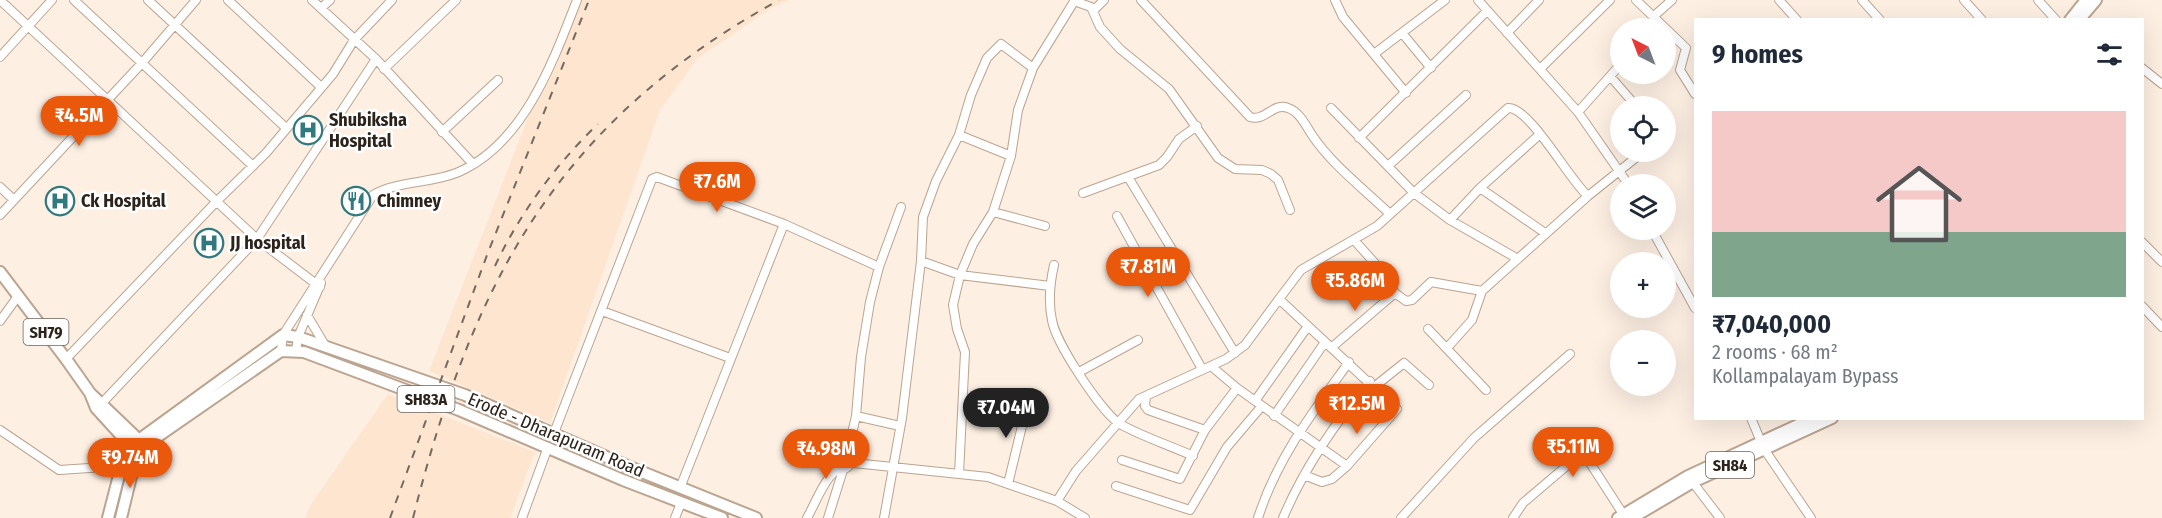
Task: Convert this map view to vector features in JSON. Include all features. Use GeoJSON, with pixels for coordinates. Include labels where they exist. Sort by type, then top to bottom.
{"type":"FeatureCollection","features":[{"type":"Feature","properties":{"kind":"main road"},"geometry":{"type":"LineString","coordinates":[[2078,18],[2086,0]]}},
{"type":"Feature","properties":{"kind":"main road"},"geometry":{"type":"LineString","coordinates":[[2079,18],[2096,0]]}},
{"type":"Feature","properties":{"kind":"main road","name":"SH79"},"geometry":{"type":"LineString","coordinates":[[0,272],[90,393],[96,408],[135,445]]}},
{"type":"Feature","properties":{"kind":"main road"},"geometry":{"type":"LineString","coordinates":[[108,518],[120,466],[135,445],[282,334]]}},
{"type":"Feature","properties":{"kind":"main road","name":"Erode - Dharapuram Road"},"geometry":{"type":"LineString","coordinates":[[282,334],[326,346],[379,367],[465,395],[680,488],[756,518]]}},
{"type":"Feature","properties":{"kind":"main road"},"geometry":{"type":"LineString","coordinates":[[121,518],[135,445],[281,351]]}},
{"type":"Feature","properties":{"kind":"main road","name":"Erode - Dharapuram Road"},"geometry":{"type":"LineString","coordinates":[[281,351],[296,351],[459,410],[722,518]]}},
{"type":"Feature","properties":{"kind":"main road","name":"SH79"},"geometry":{"type":"LineString","coordinates":[[90,393],[103,402],[135,445]]}},
{"type":"Feature","properties":{"kind":"main road","name":"SH84"},"geometry":{"type":"LineString","coordinates":[[1624,517],[1691,479],[1809,420]]}},
{"type":"Feature","properties":{"kind":"main road","name":"SH84"},"geometry":{"type":"LineString","coordinates":[[1763,445],[1827,420]]}},
{"type":"Feature","properties":{"kind":"street"},"geometry":{"type":"LineString","coordinates":[[0,0],[257,239],[319,283]]}},
{"type":"Feature","properties":{"kind":"street"},"geometry":{"type":"LineString","coordinates":[[0,57],[52,0]]}},
{"type":"Feature","properties":{"kind":"street"},"geometry":{"type":"LineString","coordinates":[[74,0],[253,166]]}},
{"type":"Feature","properties":{"kind":"street"},"geometry":{"type":"LineString","coordinates":[[148,0],[285,127]]}},
{"type":"Feature","properties":{"kind":"street"},"geometry":{"type":"LineString","coordinates":[[0,215],[142,63],[196,0]]}},
{"type":"Feature","properties":{"kind":"street"},"geometry":{"type":"LineString","coordinates":[[228,0],[321,87]]}},
{"type":"Feature","properties":{"kind":"street"},"geometry":{"type":"LineString","coordinates":[[312,0],[376,60],[473,164]]}},
{"type":"Feature","properties":{"kind":"street"},"geometry":{"type":"LineString","coordinates":[[321,8],[330,0]]}},
{"type":"Feature","properties":{"kind":"street"},"geometry":{"type":"LineString","coordinates":[[66,359],[253,166],[333,74],[354,40],[392,0]]}},
{"type":"Feature","properties":{"kind":"street"},"geometry":{"type":"LineString","coordinates":[[384,69],[456,0]]}},
{"type":"Feature","properties":{"kind":"street"},"geometry":{"type":"LineString","coordinates":[[281,351],[282,334],[319,283],[365,204],[380,191],[422,183],[465,170],[501,140],[540,89],[577,0]]}},
{"type":"Feature","properties":{"kind":"street"},"geometry":{"type":"LineString","coordinates":[[958,474],[965,352],[953,305],[960,275],[973,244],[993,212],[1011,156],[1018,110],[1033,68],[1075,0],[1094,10],[1098,23],[1106,33],[1131,59],[1169,89],[1218,158],[1227,166],[1262,170],[1278,180],[1290,210]]}},
{"type":"Feature","properties":{"kind":"street"},"geometry":{"type":"LineString","coordinates":[[1094,10],[1104,0]]}},
{"type":"Feature","properties":{"kind":"street"},"geometry":{"type":"LineString","coordinates":[[1141,0],[1248,116],[1258,119],[1278,107],[1291,109],[1301,118],[1323,150],[1390,214]]}},
{"type":"Feature","properties":{"kind":"street"},"geometry":{"type":"LineString","coordinates":[[1335,0],[1343,17],[1406,93]]}},
{"type":"Feature","properties":{"kind":"street"},"geometry":{"type":"LineString","coordinates":[[1374,54],[1445,0]]}},
{"type":"Feature","properties":{"kind":"street"},"geometry":{"type":"LineString","coordinates":[[1478,0],[1486,12],[1578,112],[1622,174]]}},
{"type":"Feature","properties":{"kind":"street"},"geometry":{"type":"LineString","coordinates":[[1506,33],[1539,0]]}},
{"type":"Feature","properties":{"kind":"street"},"geometry":{"type":"LineString","coordinates":[[1540,69],[1610,0]]}},
{"type":"Feature","properties":{"kind":"street"},"geometry":{"type":"LineString","coordinates":[[1636,0],[1654,16],[1672,0]]}},
{"type":"Feature","properties":{"kind":"street"},"geometry":{"type":"LineString","coordinates":[[1779,0],[1795,18]]}},
{"type":"Feature","properties":{"kind":"street"},"geometry":{"type":"LineString","coordinates":[[1862,0],[1879,18]]}},
{"type":"Feature","properties":{"kind":"street"},"geometry":{"type":"LineString","coordinates":[[1964,0],[1980,18]]}},
{"type":"Feature","properties":{"kind":"street"},"geometry":{"type":"LineString","coordinates":[[2038,0],[2054,18]]}},
{"type":"Feature","properties":{"kind":"street"},"geometry":{"type":"LineString","coordinates":[[1359,138],[1486,12]]}},
{"type":"Feature","properties":{"kind":"street"},"geometry":{"type":"LineString","coordinates":[[1401,33],[1431,68]]}},
{"type":"Feature","properties":{"kind":"street"},"geometry":{"type":"LineString","coordinates":[[1676,39],[1691,51],[1680,70],[1694,92]]}},
{"type":"Feature","properties":{"kind":"street"},"geometry":{"type":"LineString","coordinates":[[884,518],[900,426],[921,261],[923,217],[936,181],[959,135],[971,95],[987,58],[1001,44],[1033,68]]}},
{"type":"Feature","properties":{"kind":"street"},"geometry":{"type":"LineString","coordinates":[[103,402],[257,239],[376,60]]}},
{"type":"Feature","properties":{"kind":"street"},"geometry":{"type":"LineString","coordinates":[[2144,70],[2162,84]]}},
{"type":"Feature","properties":{"kind":"street"},"geometry":{"type":"LineString","coordinates":[[1578,112],[1610,77]]}},
{"type":"Feature","properties":{"kind":"street"},"geometry":{"type":"LineString","coordinates":[[442,132],[498,80]]}},
{"type":"Feature","properties":{"kind":"street"},"geometry":{"type":"LineString","coordinates":[[1618,84],[1628,96]]}},
{"type":"Feature","properties":{"kind":"street"},"geometry":{"type":"LineString","coordinates":[[1388,166],[1466,95]]}},
{"type":"Feature","properties":{"kind":"street"},"geometry":{"type":"LineString","coordinates":[[1331,108],[1414,193],[1450,220],[1518,259]]}},
{"type":"Feature","properties":{"kind":"street"},"geometry":{"type":"LineString","coordinates":[[1056,501],[1076,471],[1139,399],[1235,353],[1245,345],[1301,270],[1354,240],[1390,214],[1508,108],[1518,110],[1553,148],[1570,177],[1588,196]]}},
{"type":"Feature","properties":{"kind":"street"},"geometry":{"type":"LineString","coordinates":[[1083,193],[1159,165],[1179,138],[1197,126]]}},
{"type":"Feature","properties":{"kind":"street"},"geometry":{"type":"LineString","coordinates":[[959,135],[1011,156]]}},
{"type":"Feature","properties":{"kind":"street"},"geometry":{"type":"LineString","coordinates":[[1450,220],[1480,188],[1539,135]]}},
{"type":"Feature","properties":{"kind":"street"},"geometry":{"type":"LineString","coordinates":[[1447,348],[1472,320],[1482,291],[1545,233],[1630,162]]}},
{"type":"Feature","properties":{"kind":"street"},"geometry":{"type":"LineString","coordinates":[[554,433],[650,182],[655,177],[784,224],[879,267]]}},
{"type":"Feature","properties":{"kind":"street"},"geometry":{"type":"LineString","coordinates":[[1128,177],[1235,353]]}},
{"type":"Feature","properties":{"kind":"street"},"geometry":{"type":"LineString","coordinates":[[0,188],[14,200]]}},
{"type":"Feature","properties":{"kind":"street"},"geometry":{"type":"LineString","coordinates":[[1480,188],[1545,233]]}},
{"type":"Feature","properties":{"kind":"street"},"geometry":{"type":"LineString","coordinates":[[828,518],[844,467],[856,416],[861,357],[879,267],[901,207]]}},
{"type":"Feature","properties":{"kind":"street"},"geometry":{"type":"LineString","coordinates":[[993,212],[1046,226]]}},
{"type":"Feature","properties":{"kind":"street"},"geometry":{"type":"LineString","coordinates":[[1117,216],[1202,369]]}},
{"type":"Feature","properties":{"kind":"street"},"geometry":{"type":"LineString","coordinates":[[680,488],[784,224]]}},
{"type":"Feature","properties":{"kind":"street"},"geometry":{"type":"LineString","coordinates":[[1354,240],[1381,270],[1395,293],[1408,302],[1429,283],[1437,281],[1482,291]]}},
{"type":"Feature","properties":{"kind":"street"},"geometry":{"type":"LineString","coordinates":[[1659,240],[1691,292]]}},
{"type":"Feature","properties":{"kind":"street"},"geometry":{"type":"LineString","coordinates":[[2144,244],[2162,262]]}},
{"type":"Feature","properties":{"kind":"street"},"geometry":{"type":"LineString","coordinates":[[921,261],[960,275],[1050,286]]}},
{"type":"Feature","properties":{"kind":"street"},"geometry":{"type":"LineString","coordinates":[[1054,265],[1050,286],[1054,330],[1079,372],[1118,423],[1193,456]]}},
{"type":"Feature","properties":{"kind":"street"},"geometry":{"type":"LineString","coordinates":[[296,351],[298,337],[319,283]]}},
{"type":"Feature","properties":{"kind":"street"},"geometry":{"type":"LineString","coordinates":[[1274,416],[1328,345],[1395,293]]}},
{"type":"Feature","properties":{"kind":"street"},"geometry":{"type":"LineString","coordinates":[[0,321],[18,296]]}},
{"type":"Feature","properties":{"kind":"street"},"geometry":{"type":"LineString","coordinates":[[1279,299],[1397,409],[1347,466],[1332,479],[1322,482],[1304,475]]}},
{"type":"Feature","properties":{"kind":"street"},"geometry":{"type":"LineString","coordinates":[[2144,308],[2162,327]]}},
{"type":"Feature","properties":{"kind":"street"},"geometry":{"type":"LineString","coordinates":[[602,311],[730,358]]}},
{"type":"Feature","properties":{"kind":"street"},"geometry":{"type":"LineString","coordinates":[[307,315],[326,346]]}},
{"type":"Feature","properties":{"kind":"street"},"geometry":{"type":"LineString","coordinates":[[1116,486],[1190,510],[1227,447],[1258,404],[1308,326]]}},
{"type":"Feature","properties":{"kind":"street"},"geometry":{"type":"LineString","coordinates":[[1428,328],[1486,390]]}},
{"type":"Feature","properties":{"kind":"street"},"geometry":{"type":"LineString","coordinates":[[1079,372],[1137,340]]}},
{"type":"Feature","properties":{"kind":"street"},"geometry":{"type":"LineString","coordinates":[[1401,518],[1474,438],[1570,354]]}},
{"type":"Feature","properties":{"kind":"street"},"geometry":{"type":"LineString","coordinates":[[1258,518],[1278,467],[1298,432],[1349,362]]}},
{"type":"Feature","properties":{"kind":"street"},"geometry":{"type":"LineString","coordinates":[[1283,518],[1330,430],[1372,384],[1404,363],[1429,385]]}},
{"type":"Feature","properties":{"kind":"street"},"geometry":{"type":"LineString","coordinates":[[1211,366],[1274,416],[1347,466]]}},
{"type":"Feature","properties":{"kind":"street"},"geometry":{"type":"LineString","coordinates":[[1122,460],[1180,479],[1205,430],[1237,388]]}},
{"type":"Feature","properties":{"kind":"street"},"geometry":{"type":"LineString","coordinates":[[1146,396],[1145,406],[1148,410],[1205,430]]}},
{"type":"Feature","properties":{"kind":"street"},"geometry":{"type":"LineString","coordinates":[[1008,484],[1028,401]]}},
{"type":"Feature","properties":{"kind":"street"},"geometry":{"type":"LineString","coordinates":[[856,416],[900,426]]}},
{"type":"Feature","properties":{"kind":"street"},"geometry":{"type":"LineString","coordinates":[[1752,420],[1763,445],[1811,518]]}},
{"type":"Feature","properties":{"kind":"street"},"geometry":{"type":"LineString","coordinates":[[0,430],[59,470],[120,466]]}},
{"type":"Feature","properties":{"kind":"street"},"geometry":{"type":"LineString","coordinates":[[522,518],[548,447]]}},
{"type":"Feature","properties":{"kind":"street"},"geometry":{"type":"LineString","coordinates":[[1513,518],[1523,503],[1583,452],[1624,517]]}},
{"type":"Feature","properties":{"kind":"street"},"geometry":{"type":"LineString","coordinates":[[807,518],[827,482],[844,467],[854,463],[988,477],[1056,501],[1085,518]]}},
{"type":"Feature","properties":{"kind":"street"},"geometry":{"type":"LineString","coordinates":[[1691,479],[1720,518]]}},
{"type":"Feature","properties":{"kind":"street"},"geometry":{"type":"LineString","coordinates":[[675,518],[681,503]]}},
{"type":"Feature","properties":{"kind":"shaded area"},"geometry":{"type":"Polygon","coordinates":[[[574,0],[789,0],[769,9],[697,59],[660,110],[550,423],[429,371],[574,0]]]}},
{"type":"Feature","properties":{"kind":"shaded area"},"geometry":{"type":"Polygon","coordinates":[[[388,394],[535,452],[510,518],[305,518],[311,504],[388,394]]]}},
{"type":"Feature","properties":{"kind":"railway"},"geometry":{"type":"LineString","coordinates":[[390,518],[487,255],[589,0]]}},
{"type":"Feature","properties":{"kind":"railway"},"geometry":{"type":"LineString","coordinates":[[413,518],[437,432],[464,354],[497,282],[536,216],[582,155],[637,99],[702,48],[779,0]]}},
{"type":"Feature","properties":{"kind":"railway"},"geometry":{"type":"LineString","coordinates":[[495,266],[516,227],[540,190],[598,124]]}},
{"type":"Feature","properties":{"kind":"place","name":"Shubiksha Hospital"},"geometry":{"type":"Point","coordinates":[308,130]}},
{"type":"Feature","properties":{"kind":"place","name":"Ck Hospital"},"geometry":{"type":"Point","coordinates":[60,201]}},
{"type":"Feature","properties":{"kind":"place","name":"Chimney"},"geometry":{"type":"Point","coordinates":[356,201]}},
{"type":"Feature","properties":{"kind":"place","name":"JJ hospital"},"geometry":{"type":"Point","coordinates":[209,243]}}]}
